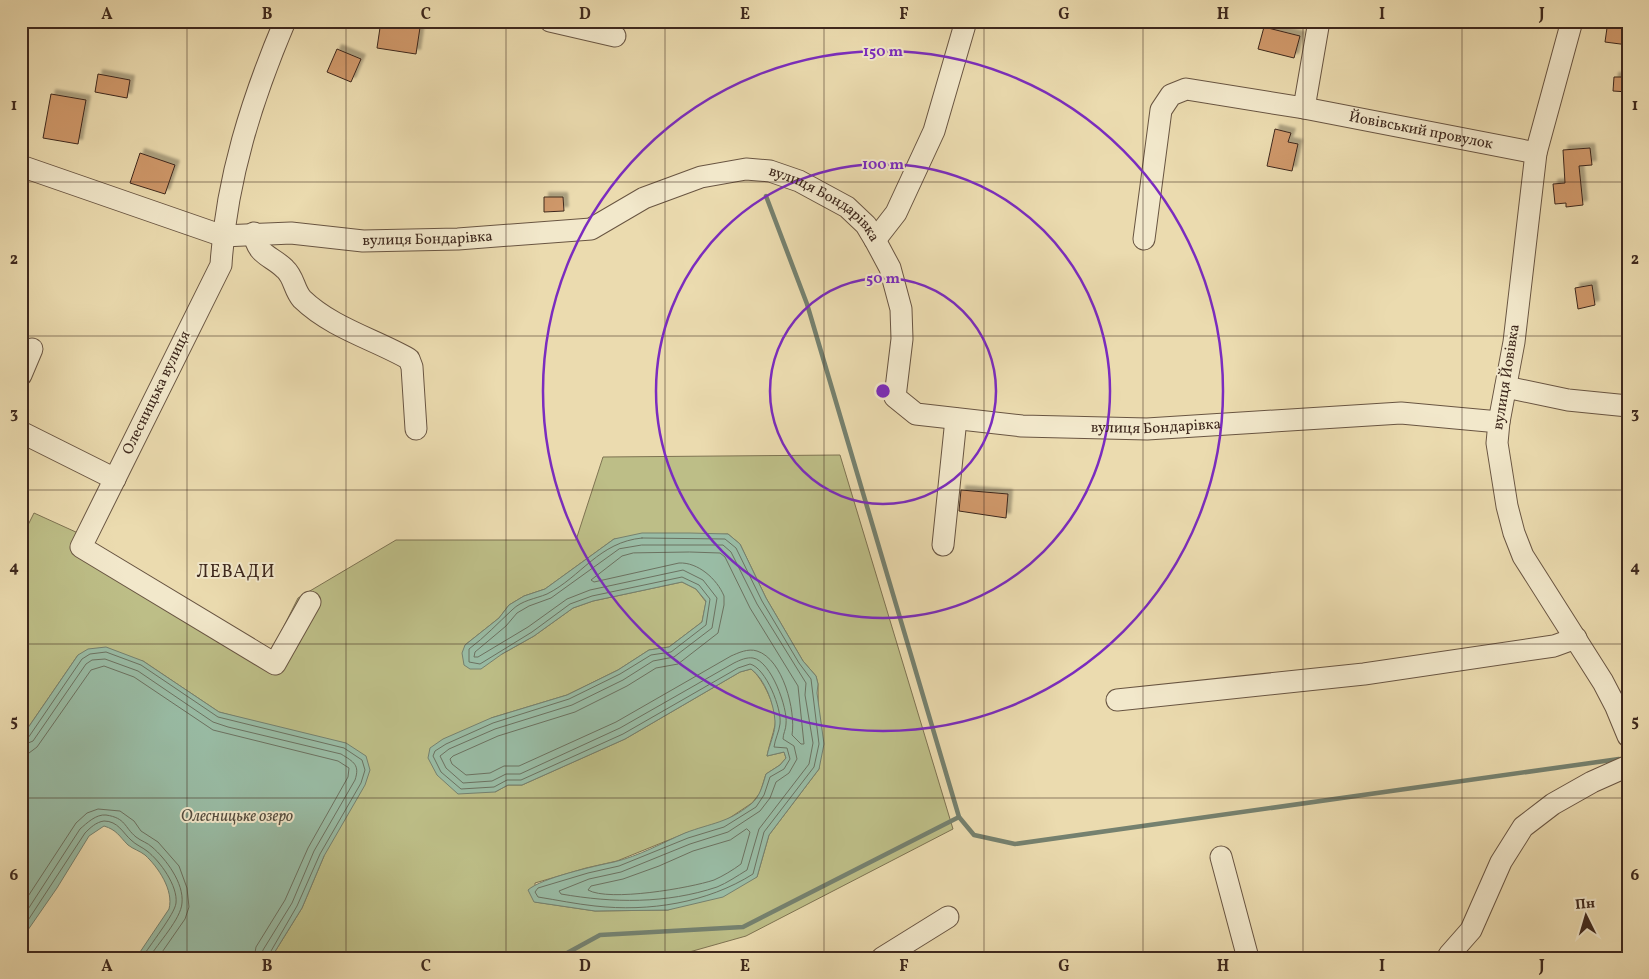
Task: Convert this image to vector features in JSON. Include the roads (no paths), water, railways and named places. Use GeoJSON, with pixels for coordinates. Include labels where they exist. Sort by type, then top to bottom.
{"type":"FeatureCollection","features":[{"type":"Feature","properties":{"kind":"street","name":"Олесницька вулиця"},"geometry":{"type":"LineString","coordinates":[[286,21],[265,70],[239,148],[222,236],[221,265],[81,547],[275,664],[310,602]]}},
{"type":"Feature","properties":{"kind":"street"},"geometry":{"type":"LineString","coordinates":[[550,21],[615,36]]}},
{"type":"Feature","properties":{"kind":"street"},"geometry":{"type":"LineString","coordinates":[[875,240],[896,213],[934,131],[966,21]]}},
{"type":"Feature","properties":{"kind":"street"},"geometry":{"type":"LineString","coordinates":[[1304,108],[1319,21]]}},
{"type":"Feature","properties":{"kind":"street","name":"вулиця Йовівка"},"geometry":{"type":"LineString","coordinates":[[1572,21],[1536,153],[1514,342],[1499,422],[1500,470],[1514,533],[1523,556],[1576,638],[1616,707],[1628,736]]}},
{"type":"Feature","properties":{"kind":"street","name":"Йовівський провулок"},"geometry":{"type":"LineString","coordinates":[[1144,239],[1161,110],[1171,95],[1186,89],[1304,108],[1536,153]]}},
{"type":"Feature","properties":{"kind":"street","name":"вулиця Бондарівка"},"geometry":{"type":"LineString","coordinates":[[21,166],[222,236],[291,232],[363,241],[458,239],[591,229],[652,195],[701,177],[746,169],[770,171],[799,181],[847,207],[866,225],[890,268],[901,309],[902,339],[895,397],[916,414],[1022,426],[1147,429],[1401,413],[1499,422]]}},
{"type":"Feature","properties":{"kind":"street"},"geometry":{"type":"LineString","coordinates":[[254,233],[259,250],[286,269],[301,298],[309,305],[340,325],[410,359],[416,429]]}},
{"type":"Feature","properties":{"kind":"street"},"geometry":{"type":"LineString","coordinates":[[21,375],[32,349]]}},
{"type":"Feature","properties":{"kind":"street"},"geometry":{"type":"LineString","coordinates":[[1506,387],[1568,400],[1628,406]]}},
{"type":"Feature","properties":{"kind":"street"},"geometry":{"type":"LineString","coordinates":[[943,544],[956,419]]}},
{"type":"Feature","properties":{"kind":"street"},"geometry":{"type":"LineString","coordinates":[[21,432],[115,479]]}},
{"type":"Feature","properties":{"kind":"street"},"geometry":{"type":"LineString","coordinates":[[1117,700],[1364,674],[1554,646],[1576,638]]}},
{"type":"Feature","properties":{"kind":"street"},"geometry":{"type":"LineString","coordinates":[[1449,955],[1471,930],[1501,862],[1523,827],[1553,804],[1592,782],[1628,766]]}},
{"type":"Feature","properties":{"kind":"street"},"geometry":{"type":"LineString","coordinates":[[1221,857],[1248,958]]}},
{"type":"Feature","properties":{"kind":"street"},"geometry":{"type":"LineString","coordinates":[[882,958],[948,917]]}},
{"type":"Feature","properties":{"kind":"water"},"geometry":{"type":"Polygon","coordinates":[[[642,533],[728,534],[740,544],[766,598],[803,661],[816,676],[824,744],[819,769],[769,835],[757,877],[723,897],[668,910],[595,911],[534,902],[528,890],[544,881],[632,856],[685,833],[735,815],[757,798],[766,774],[780,765],[786,758],[784,752],[767,756],[774,730],[774,714],[771,700],[761,679],[751,669],[740,672],[625,739],[522,785],[508,785],[495,792],[458,794],[437,775],[428,758],[430,748],[443,739],[491,718],[567,695],[618,670],[649,650],[669,647],[702,622],[706,601],[696,589],[682,582],[593,601],[573,608],[534,636],[502,654],[481,669],[470,669],[464,665],[462,653],[465,645],[499,618],[509,605],[524,596],[545,589],[614,539],[642,533]]]}},
{"type":"Feature","properties":{"kind":"water","name":"Олесницьке озеро"},"geometry":{"type":"Polygon","coordinates":[[[106,647],[143,661],[219,712],[346,743],[366,756],[370,770],[365,785],[324,856],[302,908],[271,958],[136,958],[169,909],[169,894],[164,879],[150,860],[128,845],[115,831],[104,826],[89,836],[57,888],[21,940],[21,738],[78,655],[88,649],[106,647]]]}},
{"type":"Feature","properties":{"kind":"waterway"},"geometry":{"type":"LineString","coordinates":[[766,196],[807,304],[959,817],[974,835],[1015,844],[1619,759]]}},
{"type":"Feature","properties":{"kind":"waterway"},"geometry":{"type":"LineString","coordinates":[[558,958],[600,935],[743,927],[959,817]]}},
{"type":"Feature","properties":{"kind":"district","name":"ЛЕВАДИ"},"geometry":{"type":"Point","coordinates":[236,572]}}]}
